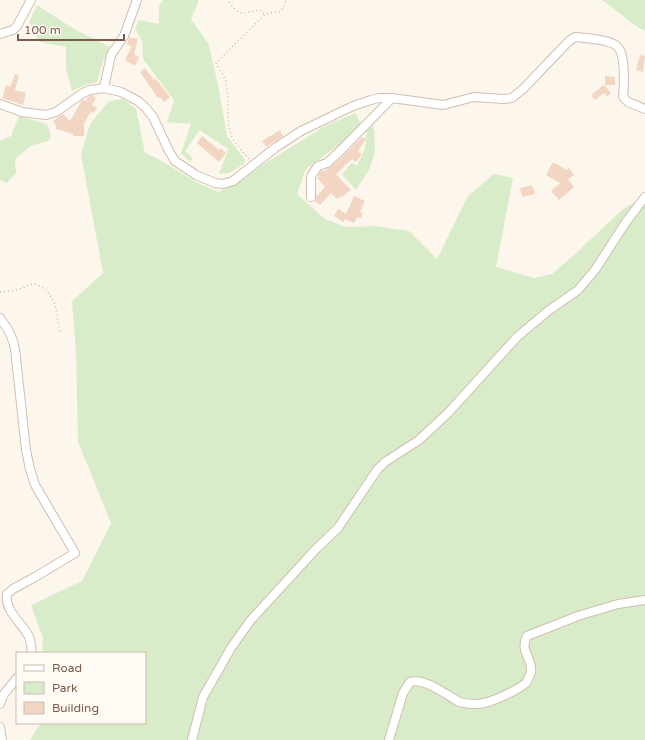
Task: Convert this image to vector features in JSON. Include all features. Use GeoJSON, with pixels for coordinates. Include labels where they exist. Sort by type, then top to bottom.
{"type":"FeatureCollection","features":[{"type":"Feature","properties":{"kind":"street"},"geometry":{"type":"LineString","coordinates":[[0,34],[12,30],[17,26],[31,0]]}},
{"type":"Feature","properties":{"kind":"street"},"geometry":{"type":"LineString","coordinates":[[104,88],[111,55],[124,36],[137,0]]}},
{"type":"Feature","properties":{"kind":"street"},"geometry":{"type":"LineString","coordinates":[[0,104],[22,112],[46,115],[56,112],[83,93],[90,90],[104,88],[116,90],[129,95],[145,107],[153,118],[175,161],[196,175],[215,183],[228,183],[233,181],[301,130],[353,106],[380,98],[392,98],[443,105],[474,97],[504,99],[512,98],[524,88],[569,41],[575,37],[609,42],[617,47],[623,62],[624,97],[628,102],[645,109]]}},
{"type":"Feature","properties":{"kind":"street"},"geometry":{"type":"LineString","coordinates":[[311,197],[311,178],[318,166],[327,163],[340,152],[392,98]]}},
{"type":"Feature","properties":{"kind":"street"},"geometry":{"type":"LineString","coordinates":[[192,740],[204,697],[231,648],[250,621],[316,549],[338,528],[377,470],[385,462],[419,440],[448,413],[517,337],[548,311],[578,290],[595,270],[626,222],[645,197]]}},
{"type":"Feature","properties":{"kind":"street"},"geometry":{"type":"LineString","coordinates":[[0,318],[13,338],[26,450],[35,485],[75,553],[7,594],[7,604],[29,636],[32,652]]}},
{"type":"Feature","properties":{"kind":"street"},"geometry":{"type":"LineString","coordinates":[[389,740],[402,693],[410,682],[419,680],[425,682],[465,704],[479,704],[492,701],[523,685],[527,681],[531,671],[531,666],[524,649],[524,643],[527,636],[578,616],[618,604],[645,600]]}},
{"type":"Feature","properties":{"kind":"street"},"geometry":{"type":"LineString","coordinates":[[0,704],[4,694],[16,679]]}},
{"type":"Feature","properties":{"kind":"street"},"geometry":{"type":"LineString","coordinates":[[0,727],[2,740]]}},
{"type":"Feature","properties":{"kind":"path"},"geometry":{"type":"LineString","coordinates":[[255,165],[238,146],[232,136],[228,124],[228,94],[224,78],[216,63],[265,15],[282,10],[286,0]]}},
{"type":"Feature","properties":{"kind":"path"},"geometry":{"type":"LineString","coordinates":[[229,2],[236,11],[240,13],[260,10],[265,15]]}},
{"type":"Feature","properties":{"kind":"path"},"geometry":{"type":"LineString","coordinates":[[0,292],[19,289],[33,284],[43,288],[49,293],[56,309],[60,334]]}},
{"type":"Feature","properties":{"kind":"green space"},"geometry":{"type":"Polygon","coordinates":[[[163,0],[198,0],[191,19],[209,45],[227,136],[245,160],[244,164],[229,173],[219,174],[228,149],[200,130],[185,151],[193,158],[190,162],[181,153],[191,124],[167,122],[174,100],[143,59],[142,41],[135,29],[139,20],[159,24],[159,6],[163,0]]]}},
{"type":"Feature","properties":{"kind":"green space"},"geometry":{"type":"Polygon","coordinates":[[[602,0],[645,0],[645,31],[634,24],[602,0]]]}},
{"type":"Feature","properties":{"kind":"green space"},"geometry":{"type":"Polygon","coordinates":[[[37,5],[74,29],[110,47],[103,61],[97,82],[72,91],[66,68],[66,47],[40,42],[29,22],[37,5]]]}},
{"type":"Feature","properties":{"kind":"green space"},"geometry":{"type":"Polygon","coordinates":[[[123,99],[136,109],[145,153],[160,160],[196,182],[219,192],[325,126],[355,113],[361,124],[340,144],[306,169],[297,194],[325,219],[346,227],[375,226],[409,231],[437,259],[468,196],[494,174],[513,178],[496,267],[534,278],[552,274],[622,210],[645,195],[645,740],[30,740],[40,724],[146,724],[146,652],[42,652],[43,638],[31,605],[82,581],[111,523],[78,442],[76,353],[72,301],[103,273],[81,154],[90,124],[109,101],[123,99]]]}},
{"type":"Feature","properties":{"kind":"green space"},"geometry":{"type":"Polygon","coordinates":[[[19,116],[47,124],[51,136],[48,141],[31,146],[15,159],[16,173],[7,183],[0,180],[0,141],[11,136],[19,116]]]}},
{"type":"Feature","properties":{"kind":"green space"},"geometry":{"type":"Polygon","coordinates":[[[374,126],[375,152],[369,170],[356,190],[342,175],[351,163],[357,165],[365,148],[366,129],[374,126]]]}},
{"type":"Feature","properties":{"kind":"building"},"geometry":{"type":"Polygon","coordinates":[[[129,37],[138,39],[134,54],[139,57],[135,66],[125,60],[132,46],[127,45],[129,37]]]}},
{"type":"Feature","properties":{"kind":"building"},"geometry":{"type":"Polygon","coordinates":[[[640,55],[645,56],[643,72],[636,70],[640,55]]]}},
{"type":"Feature","properties":{"kind":"building"},"geometry":{"type":"Polygon","coordinates":[[[145,68],[170,97],[164,102],[160,97],[158,98],[140,72],[145,68]]]}},
{"type":"Feature","properties":{"kind":"building"},"geometry":{"type":"Polygon","coordinates":[[[15,74],[19,75],[15,90],[26,93],[23,105],[2,98],[6,85],[10,87],[15,74]]]}},
{"type":"Feature","properties":{"kind":"building"},"geometry":{"type":"Polygon","coordinates":[[[605,76],[615,77],[615,85],[605,85],[605,76]]]}},
{"type":"Feature","properties":{"kind":"building"},"geometry":{"type":"Polygon","coordinates":[[[604,85],[611,93],[607,97],[604,93],[595,100],[591,95],[604,85]]]}},
{"type":"Feature","properties":{"kind":"building"},"geometry":{"type":"Polygon","coordinates":[[[91,95],[96,98],[92,105],[97,108],[94,113],[91,112],[84,123],[84,136],[73,136],[73,134],[56,129],[56,125],[53,121],[63,114],[70,121],[82,100],[86,101],[91,95]]]}},
{"type":"Feature","properties":{"kind":"building"},"geometry":{"type":"Polygon","coordinates":[[[280,130],[283,136],[266,147],[262,141],[280,130]]]}},
{"type":"Feature","properties":{"kind":"building"},"geometry":{"type":"Polygon","coordinates":[[[202,136],[219,150],[220,148],[226,153],[219,162],[197,143],[202,136]]]}},
{"type":"Feature","properties":{"kind":"building"},"geometry":{"type":"Polygon","coordinates":[[[362,137],[366,139],[358,151],[362,154],[356,162],[352,159],[336,174],[351,190],[337,199],[331,193],[320,205],[315,201],[316,197],[325,187],[317,178],[319,177],[318,175],[321,171],[324,171],[341,158],[362,137]]]}},
{"type":"Feature","properties":{"kind":"building"},"geometry":{"type":"Polygon","coordinates":[[[553,162],[567,170],[569,168],[574,175],[568,179],[574,187],[559,200],[551,191],[560,183],[546,175],[553,162]]]}},
{"type":"Feature","properties":{"kind":"building"},"geometry":{"type":"Polygon","coordinates":[[[532,185],[535,194],[522,197],[520,188],[532,185]]]}},
{"type":"Feature","properties":{"kind":"building"},"geometry":{"type":"Polygon","coordinates":[[[354,196],[365,201],[360,212],[363,213],[361,218],[357,217],[354,223],[345,219],[343,222],[334,216],[338,209],[346,214],[354,196]]]}}]}
